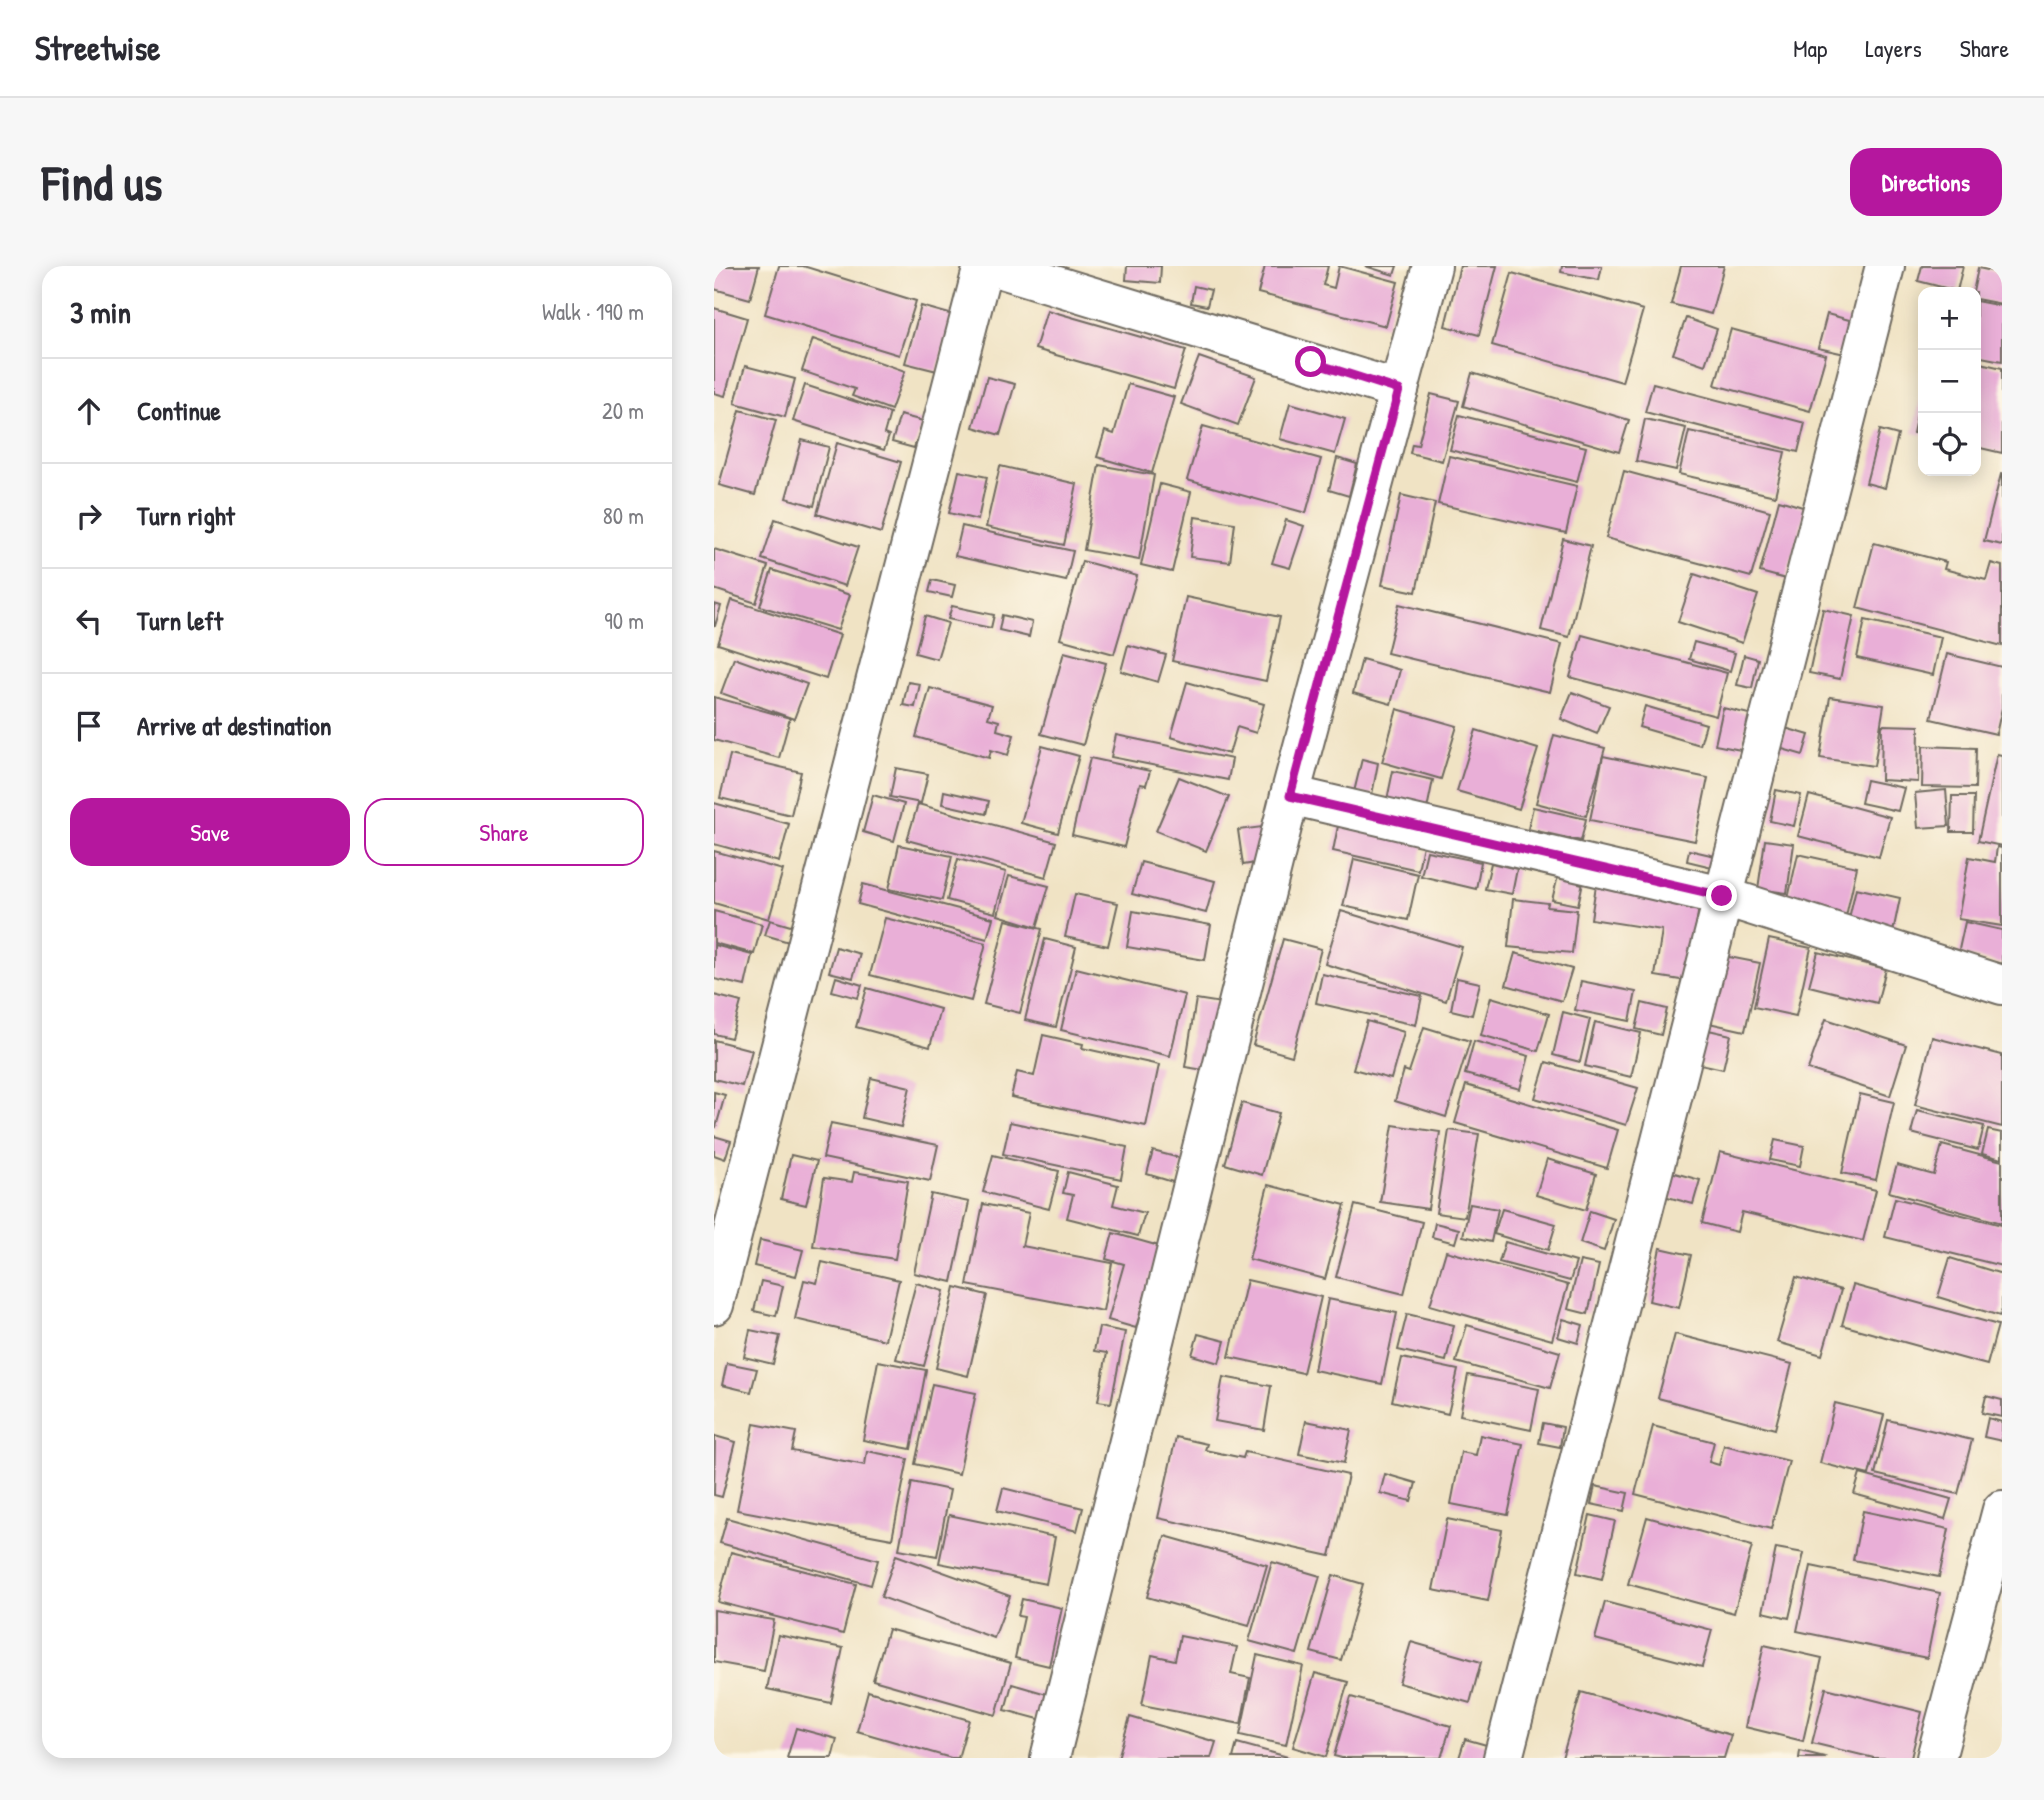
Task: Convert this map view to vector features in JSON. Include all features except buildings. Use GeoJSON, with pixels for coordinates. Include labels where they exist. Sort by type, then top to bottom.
{"type":"FeatureCollection","features":[{"type":"Feature","properties":{"kind":"street"},"geometry":{"type":"LineString","coordinates":[[714,1305],[983,266]]}},
{"type":"Feature","properties":{"kind":"street"},"geometry":{"type":"LineString","coordinates":[[992,266],[1399,390]]}},
{"type":"Feature","properties":{"kind":"street"},"geometry":{"type":"LineString","coordinates":[[1049,1758],[1290,796],[1432,266]]}},
{"type":"Feature","properties":{"kind":"street"},"geometry":{"type":"LineString","coordinates":[[1503,1758],[1885,266]]}},
{"type":"Feature","properties":{"kind":"street"},"geometry":{"type":"LineString","coordinates":[[1290,796],[1722,896],[2002,985]]}},
{"type":"Feature","properties":{"kind":"street"},"geometry":{"type":"LineString","coordinates":[[1936,1758],[2002,1510]]}},
{"type":"Feature","properties":{"kind":"route"},"geometry":{"type":"LineString","coordinates":[[1311,362],[1399,390],[1290,796],[1722,896]]}}]}
